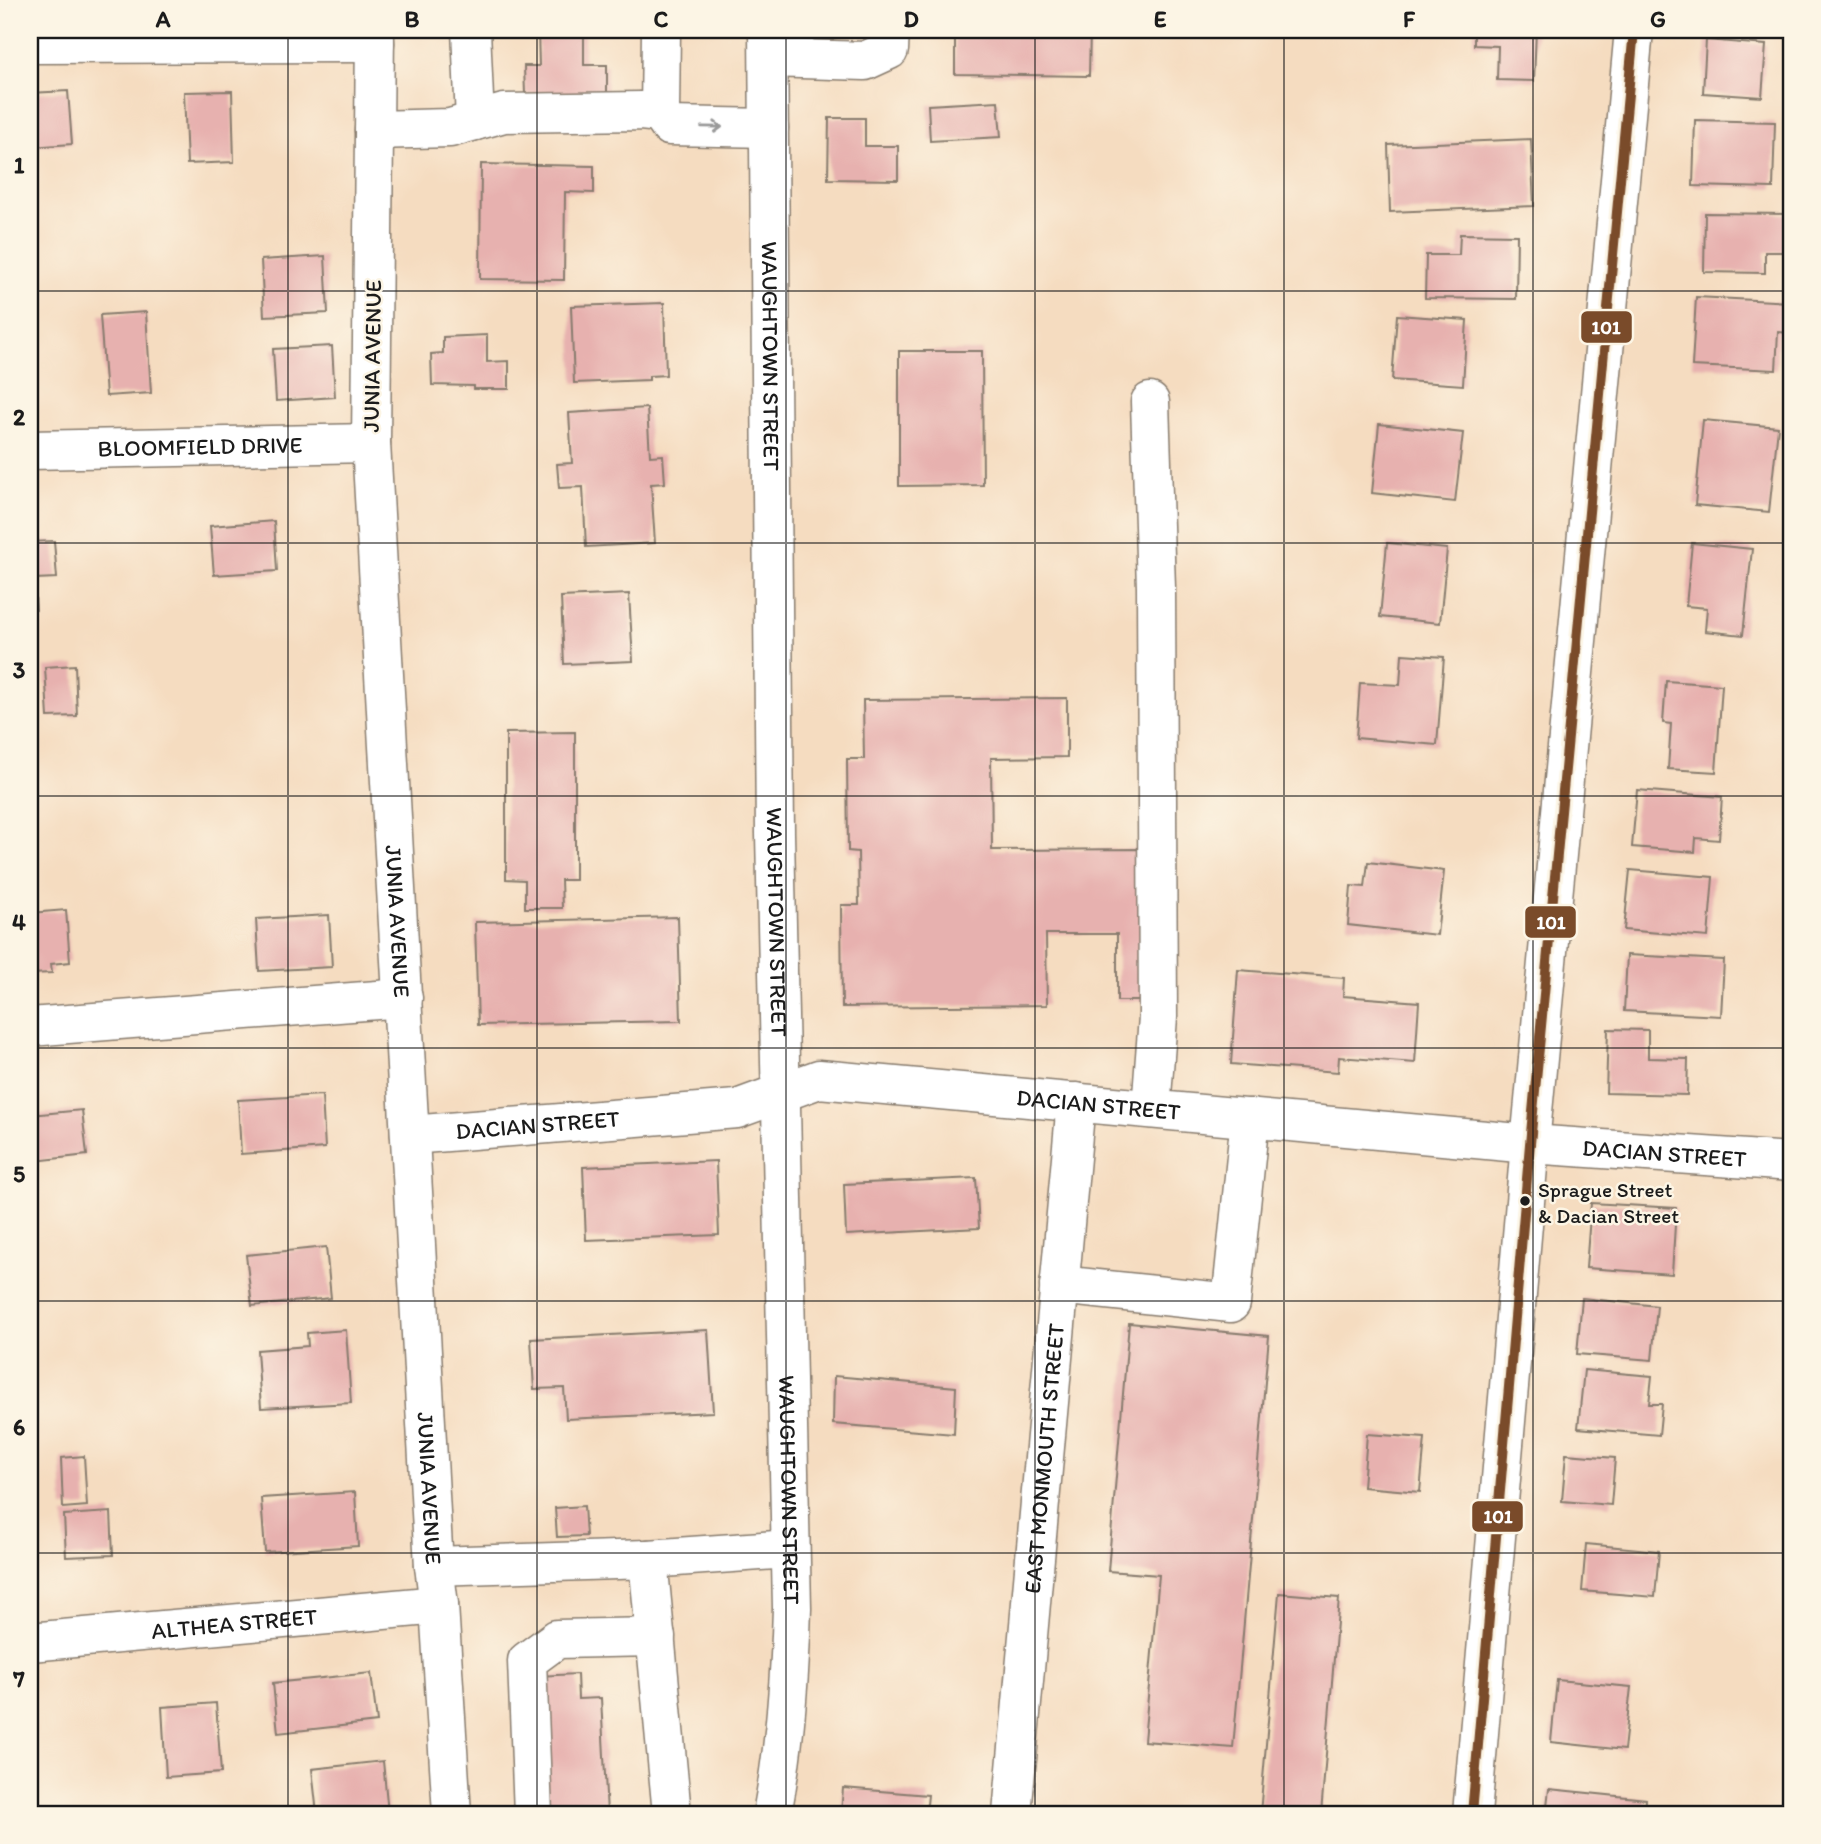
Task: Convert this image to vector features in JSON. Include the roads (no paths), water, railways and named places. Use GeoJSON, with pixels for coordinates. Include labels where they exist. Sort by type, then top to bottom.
{"type":"FeatureCollection","features":[{"type":"Feature","properties":{"kind":"street"},"geometry":{"type":"LineString","coordinates":[[471,30],[475,121]]}},
{"type":"Feature","properties":{"kind":"street"},"geometry":{"type":"LineString","coordinates":[[661,30],[660,113],[669,126],[769,128]]}},
{"type":"Feature","properties":{"kind":"street"},"geometry":{"type":"LineString","coordinates":[[768,44],[865,61],[889,50],[890,30]]}},
{"type":"Feature","properties":{"kind":"street"},"geometry":{"type":"LineString","coordinates":[[1472,1814],[1530,1144],[1634,30]]}},
{"type":"Feature","properties":{"kind":"street"},"geometry":{"type":"LineString","coordinates":[[30,44],[375,36]]}},
{"type":"Feature","properties":{"kind":"street","name":"JUNIA AVENUE"},"geometry":{"type":"LineString","coordinates":[[375,36],[371,443],[434,1566],[439,1605],[452,1814]]}},
{"type":"Feature","properties":{"kind":"street","name":"WAUGHTOWN STREET"},"geometry":{"type":"LineString","coordinates":[[768,44],[775,806],[792,1608],[784,1735],[772,1814]]}},
{"type":"Feature","properties":{"kind":"street"},"geometry":{"type":"LineString","coordinates":[[374,130],[450,128],[504,113],[660,113]]}},
{"type":"Feature","properties":{"kind":"street"},"geometry":{"type":"LineString","coordinates":[[1150,402],[1156,588],[1158,1017],[1151,1109]]}},
{"type":"Feature","properties":{"kind":"street","name":"BLOOMFIELD DRIVE"},"geometry":{"type":"LineString","coordinates":[[30,450],[371,443]]}},
{"type":"Feature","properties":{"kind":"street"},"geometry":{"type":"LineString","coordinates":[[30,1027],[403,998]]}},
{"type":"Feature","properties":{"kind":"street","name":"DACIAN STREET"},"geometry":{"type":"LineString","coordinates":[[410,1135],[737,1109],[819,1079],[1530,1144],[1791,1162]]}},
{"type":"Feature","properties":{"kind":"street","name":"EAST MONMOUTH STREET"},"geometry":{"type":"LineString","coordinates":[[1012,1814],[1076,1102]]}},
{"type":"Feature","properties":{"kind":"street"},"geometry":{"type":"LineString","coordinates":[[1059,1285],[1231,1303],[1250,1118]]}},
{"type":"Feature","properties":{"kind":"street"},"geometry":{"type":"LineString","coordinates":[[434,1566],[648,1559],[790,1549]]}},
{"type":"Feature","properties":{"kind":"street"},"geometry":{"type":"LineString","coordinates":[[648,1559],[672,1814]]}},
{"type":"Feature","properties":{"kind":"street","name":"ALTHEA STREET"},"geometry":{"type":"LineString","coordinates":[[30,1642],[439,1605]]}},
{"type":"Feature","properties":{"kind":"street"},"geometry":{"type":"LineString","coordinates":[[533,1814],[527,1661],[557,1639],[656,1637]]}},
{"type":"Feature","properties":{"kind":"place","name":"Sprague Street & Dacian Street"},"geometry":{"type":"Point","coordinates":[1525,1201]}}]}
